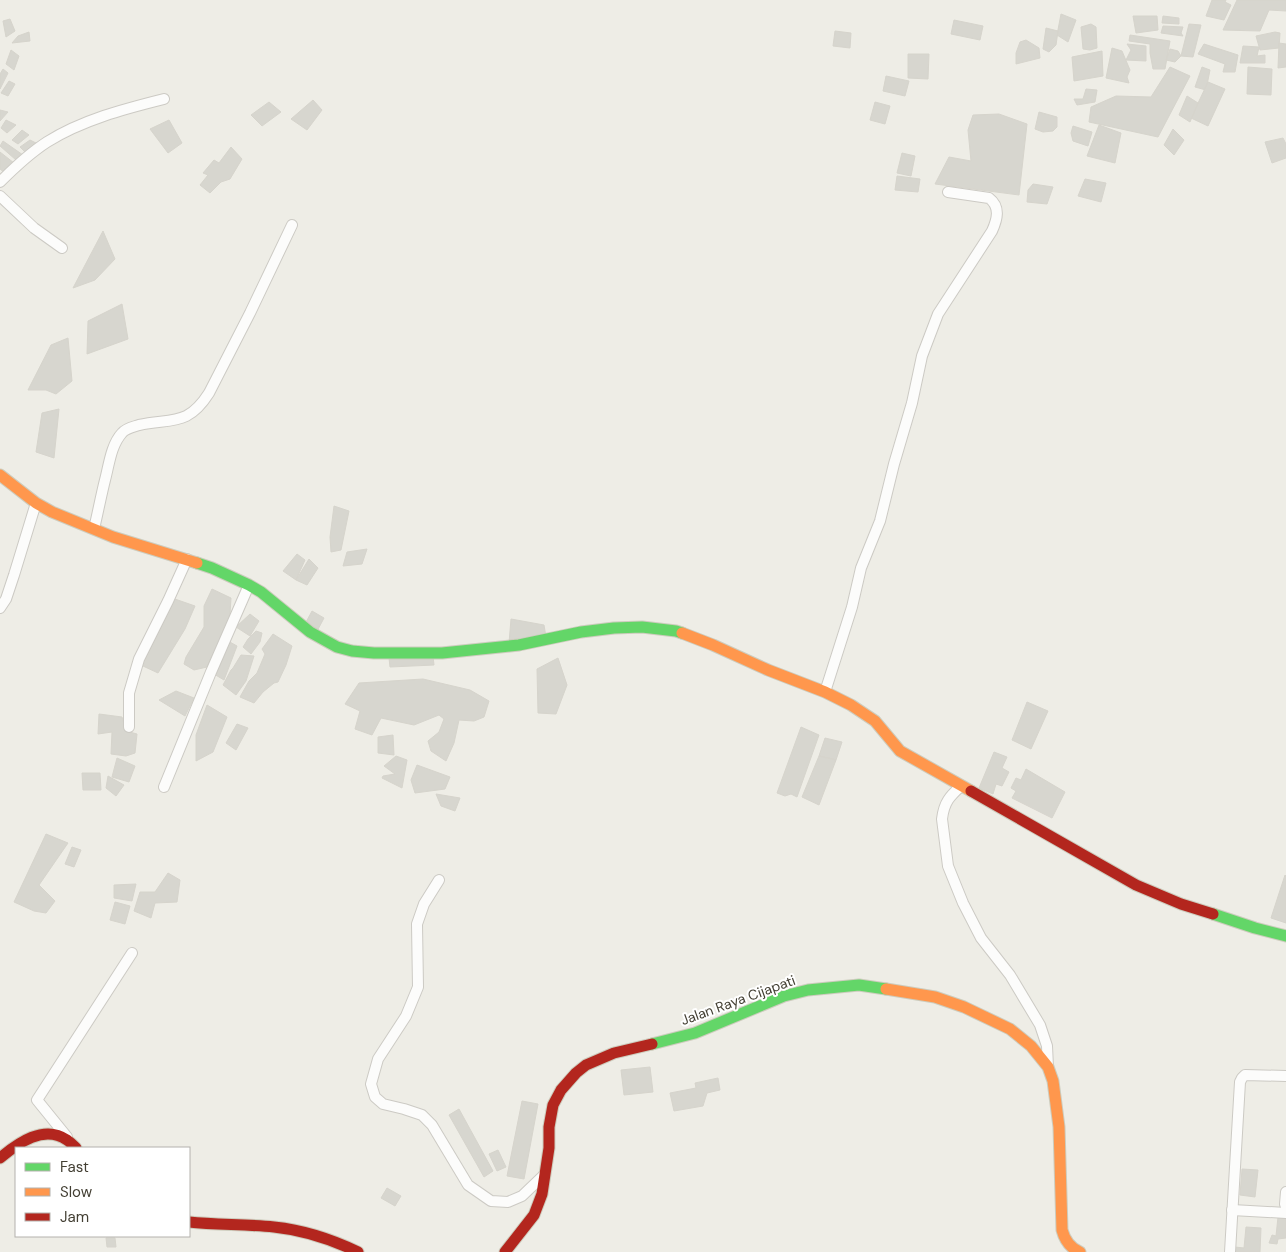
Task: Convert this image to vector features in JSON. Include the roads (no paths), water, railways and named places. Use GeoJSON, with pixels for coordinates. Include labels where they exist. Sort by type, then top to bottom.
{"type":"FeatureCollection","features":[{"type":"Feature","properties":{"kind":"street"},"geometry":{"type":"LineString","coordinates":[[0,182],[14,167],[46,142],[120,110],[164,99]]}},
{"type":"Feature","properties":{"kind":"street"},"geometry":{"type":"LineString","coordinates":[[826,692],[862,568],[880,521],[912,403],[922,356],[938,314],[992,231],[998,216],[995,204],[989,198],[948,192]]}},
{"type":"Feature","properties":{"kind":"street"},"geometry":{"type":"LineString","coordinates":[[0,196],[34,228],[62,248]]}},
{"type":"Feature","properties":{"kind":"street"},"geometry":{"type":"LineString","coordinates":[[94,529],[108,467],[118,438],[126,430],[135,426],[176,420],[188,416],[202,404],[250,313],[292,226]]}},
{"type":"Feature","properties":{"kind":"street"},"geometry":{"type":"LineString","coordinates":[[0,475],[36,503],[52,512],[113,537],[212,568],[248,585],[261,592],[310,632],[337,647],[352,651],[374,653],[442,653],[519,644],[581,632],[614,628],[642,627],[676,632],[694,637],[768,670],[826,692],[852,705],[875,721],[900,751],[1136,885],[1181,904],[1286,936]]}},
{"type":"Feature","properties":{"kind":"street"},"geometry":{"type":"LineString","coordinates":[[0,608],[6,599],[36,503]]}},
{"type":"Feature","properties":{"kind":"street"},"geometry":{"type":"LineString","coordinates":[[129,727],[129,693],[135,669],[187,559]]}},
{"type":"Feature","properties":{"kind":"street"},"geometry":{"type":"LineString","coordinates":[[164,787],[248,585]]}},
{"type":"Feature","properties":{"kind":"street"},"geometry":{"type":"LineString","coordinates":[[961,786],[948,800],[943,812],[942,819],[948,866],[963,904],[981,938],[1010,975],[1040,1025],[1047,1046],[1048,1067]]}},
{"type":"Feature","properties":{"kind":"street"},"geometry":{"type":"LineString","coordinates":[[440,880],[424,904],[417,924],[418,987],[406,1016],[378,1059],[371,1084],[375,1097],[383,1104],[404,1108],[422,1115],[432,1125],[468,1185],[491,1201],[508,1202],[522,1196],[546,1173]]}},
{"type":"Feature","properties":{"kind":"street"},"geometry":{"type":"LineString","coordinates":[[74,1146],[37,1100],[132,953]]}},
{"type":"Feature","properties":{"kind":"street","name":"Jalan Raya Cijapati"},"geometry":{"type":"LineString","coordinates":[[505,1252],[534,1215],[542,1194],[549,1148],[549,1127],[556,1098],[566,1083],[586,1065],[614,1053],[695,1033],[784,996],[808,990],[859,985],[935,997],[964,1007],[1010,1029],[1031,1046],[1048,1067],[1053,1081],[1060,1127],[1062,1230],[1067,1242],[1076,1251],[1080,1252]]}},
{"type":"Feature","properties":{"kind":"street"},"geometry":{"type":"LineString","coordinates":[[1230,1252],[1240,1082],[1245,1075],[1252,1074],[1286,1076]]}},
{"type":"Feature","properties":{"kind":"street"},"geometry":{"type":"LineString","coordinates":[[0,1158],[20,1142],[41,1134],[54,1134],[62,1137],[74,1146]]}},
{"type":"Feature","properties":{"kind":"street"},"geometry":{"type":"LineString","coordinates":[[1286,1192],[1286,1207]]}},
{"type":"Feature","properties":{"kind":"street"},"geometry":{"type":"LineString","coordinates":[[1232,1210],[1286,1213]]}},
{"type":"Feature","properties":{"kind":"street"},"geometry":{"type":"LineString","coordinates":[[190,1222],[207,1225],[272,1227],[294,1230],[328,1239],[358,1252]]}}]}
